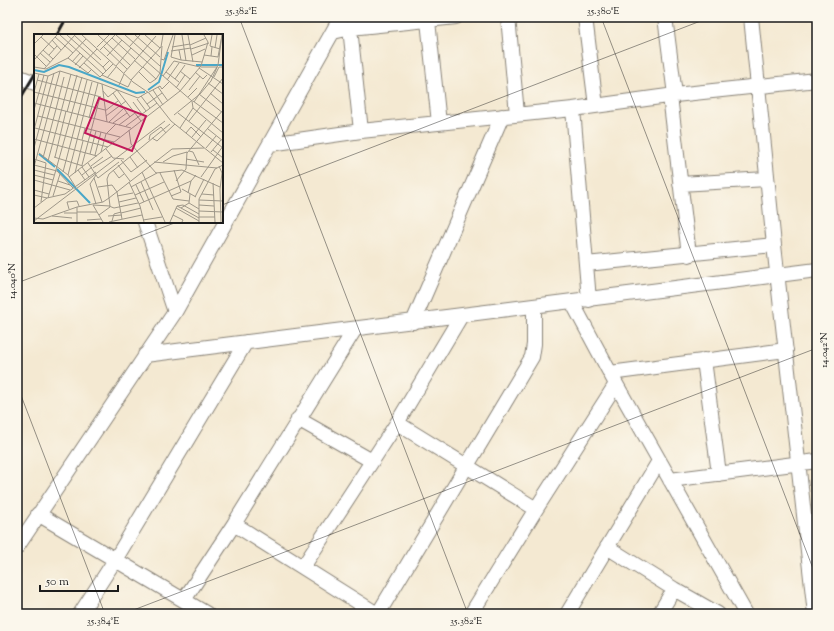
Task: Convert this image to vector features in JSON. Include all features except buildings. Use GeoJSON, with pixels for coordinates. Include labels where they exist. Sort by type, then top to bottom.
{"type":"FeatureCollection","features":[{"type":"Feature","properties":{"kind":"street"},"geometry":{"type":"LineString","coordinates":[[17,547],[175,312],[333,32],[346,22],[428,21],[456,17]]}},
{"type":"Feature","properties":{"kind":"street"},"geometry":{"type":"LineString","coordinates":[[508,17],[517,114]]}},
{"type":"Feature","properties":{"kind":"street"},"geometry":{"type":"LineString","coordinates":[[585,17],[596,106]]}},
{"type":"Feature","properties":{"kind":"street"},"geometry":{"type":"LineString","coordinates":[[665,17],[680,184],[689,255]]}},
{"type":"Feature","properties":{"kind":"street"},"geometry":{"type":"LineString","coordinates":[[751,17],[774,245],[815,614]]}},
{"type":"Feature","properties":{"kind":"street"},"geometry":{"type":"LineString","coordinates":[[428,21],[439,122]]}},
{"type":"Feature","properties":{"kind":"street"},"geometry":{"type":"LineString","coordinates":[[346,22],[361,131]]}},
{"type":"Feature","properties":{"kind":"street"},"geometry":{"type":"LineString","coordinates":[[17,76],[34,83]]}},
{"type":"Feature","properties":{"kind":"street"},"geometry":{"type":"LineString","coordinates":[[270,144],[361,131],[573,109],[817,80]]}},
{"type":"Feature","properties":{"kind":"street"},"geometry":{"type":"LineString","coordinates":[[573,109],[589,300]]}},
{"type":"Feature","properties":{"kind":"street"},"geometry":{"type":"LineString","coordinates":[[413,322],[502,116]]}},
{"type":"Feature","properties":{"kind":"street"},"geometry":{"type":"LineString","coordinates":[[680,184],[767,179]]}},
{"type":"Feature","properties":{"kind":"street"},"geometry":{"type":"LineString","coordinates":[[145,223],[175,312]]}},
{"type":"Feature","properties":{"kind":"street"},"geometry":{"type":"LineString","coordinates":[[586,264],[689,255],[774,245]]}},
{"type":"Feature","properties":{"kind":"street"},"geometry":{"type":"LineString","coordinates":[[145,355],[817,270]]}},
{"type":"Feature","properties":{"kind":"street"},"geometry":{"type":"LineString","coordinates":[[572,302],[613,379],[746,614]]}},
{"type":"Feature","properties":{"kind":"street"},"geometry":{"type":"LineString","coordinates":[[234,524],[378,614],[532,357],[534,344],[534,306]]}},
{"type":"Feature","properties":{"kind":"street"},"geometry":{"type":"LineString","coordinates":[[303,567],[397,423],[461,316]]}},
{"type":"Feature","properties":{"kind":"street"},"geometry":{"type":"LineString","coordinates":[[184,600],[234,524],[355,329]]}},
{"type":"Feature","properties":{"kind":"street"},"geometry":{"type":"LineString","coordinates":[[80,614],[115,560],[246,342]]}},
{"type":"Feature","properties":{"kind":"street"},"geometry":{"type":"LineString","coordinates":[[471,614],[536,509],[613,379],[704,360],[786,350]]}},
{"type":"Feature","properties":{"kind":"street"},"geometry":{"type":"LineString","coordinates":[[704,360],[719,474]]}},
{"type":"Feature","properties":{"kind":"street"},"geometry":{"type":"LineString","coordinates":[[298,419],[372,461]]}},
{"type":"Feature","properties":{"kind":"street"},"geometry":{"type":"LineString","coordinates":[[397,423],[536,509]]}},
{"type":"Feature","properties":{"kind":"street"},"geometry":{"type":"LineString","coordinates":[[567,614],[659,461]]}},
{"type":"Feature","properties":{"kind":"street"},"geometry":{"type":"LineString","coordinates":[[670,480],[817,461]]}},
{"type":"Feature","properties":{"kind":"street"},"geometry":{"type":"LineString","coordinates":[[38,514],[207,614]]}},
{"type":"Feature","properties":{"kind":"street"},"geometry":{"type":"LineString","coordinates":[[607,547],[674,589],[718,614]]}},
{"type":"Feature","properties":{"kind":"street"},"geometry":{"type":"LineString","coordinates":[[659,614],[674,589]]}},
{"type":"Feature","properties":{"kind":"railway"},"geometry":{"type":"LineString","coordinates":[[58,34],[67,17]]}},
{"type":"Feature","properties":{"kind":"railway"},"geometry":{"type":"LineString","coordinates":[[17,104],[34,76]]}}]}
